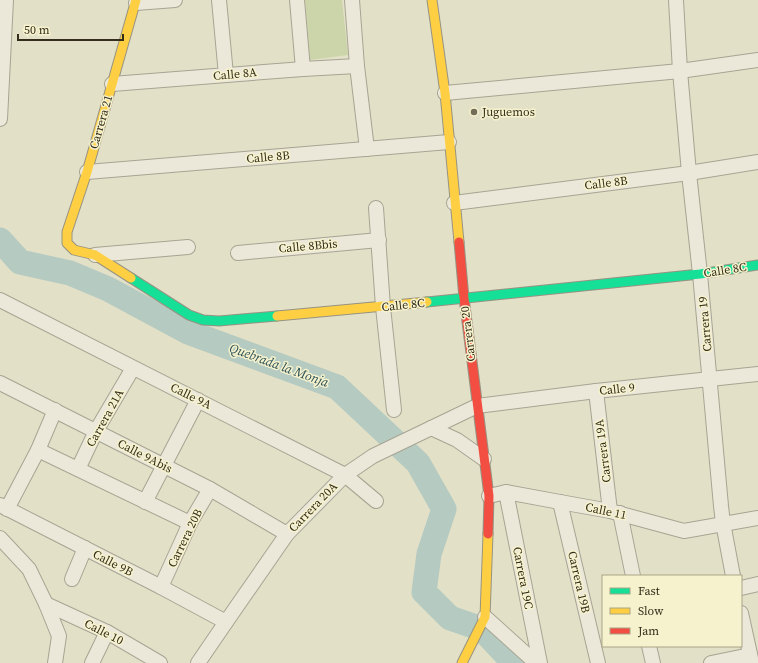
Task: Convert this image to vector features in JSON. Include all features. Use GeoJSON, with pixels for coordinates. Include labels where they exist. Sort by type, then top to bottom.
{"type":"FeatureCollection","features":[{"type":"Feature","properties":{"kind":"street"},"geometry":{"type":"LineString","coordinates":[[0,119],[2,43],[6,0]]}},
{"type":"Feature","properties":{"kind":"street"},"geometry":{"type":"LineString","coordinates":[[136,2],[175,0]]}},
{"type":"Feature","properties":{"kind":"street"},"geometry":{"type":"LineString","coordinates":[[219,0],[226,75]]}},
{"type":"Feature","properties":{"kind":"street"},"geometry":{"type":"LineString","coordinates":[[297,0],[303,69]]}},
{"type":"Feature","properties":{"kind":"street"},"geometry":{"type":"LineString","coordinates":[[352,0],[366,149]]}},
{"type":"Feature","properties":{"kind":"street","name":"Carrera 20"},"geometry":{"type":"LineString","coordinates":[[432,0],[445,93],[464,298],[489,496],[483,622],[464,659]]}},
{"type":"Feature","properties":{"kind":"street","name":"Carrera 19"},"geometry":{"type":"LineString","coordinates":[[676,0],[680,71],[689,173],[723,523],[733,575]]}},
{"type":"Feature","properties":{"kind":"street","name":"Carrera 21"},"geometry":{"type":"LineString","coordinates":[[67,243],[66,232],[87,172],[136,2]]}},
{"type":"Feature","properties":{"kind":"street"},"geometry":{"type":"LineString","coordinates":[[445,93],[680,71],[758,60]]}},
{"type":"Feature","properties":{"kind":"street","name":"Calle 8A"},"geometry":{"type":"LineString","coordinates":[[112,84],[357,66]]}},
{"type":"Feature","properties":{"kind":"street","name":"Calle 8B"},"geometry":{"type":"LineString","coordinates":[[87,172],[449,142]]}},
{"type":"Feature","properties":{"kind":"street","name":"Calle 8B"},"geometry":{"type":"LineString","coordinates":[[454,203],[689,173],[758,162]]}},
{"type":"Feature","properties":{"kind":"street"},"geometry":{"type":"LineString","coordinates":[[376,208],[383,307],[394,410]]}},
{"type":"Feature","properties":{"kind":"street","name":"Calle 8Bbis"},"geometry":{"type":"LineString","coordinates":[[238,253],[379,240]]}},
{"type":"Feature","properties":{"kind":"street","name":"Calle 8C"},"geometry":{"type":"LineString","coordinates":[[67,243],[74,250],[95,255],[189,315],[203,320],[219,321],[383,307],[700,274],[758,265]]}},
{"type":"Feature","properties":{"kind":"street"},"geometry":{"type":"LineString","coordinates":[[95,255],[188,247]]}},
{"type":"Feature","properties":{"kind":"street","name":"Calle 9A"},"geometry":{"type":"LineString","coordinates":[[0,300],[345,475],[376,501]]}},
{"type":"Feature","properties":{"kind":"street","name":"Carrera 21A"},"geometry":{"type":"LineString","coordinates":[[78,469],[96,431],[133,368]]}},
{"type":"Feature","properties":{"kind":"street","name":"Calle 9"},"geometry":{"type":"LineString","coordinates":[[477,406],[710,378],[758,374]]}},
{"type":"Feature","properties":{"kind":"street","name":"Calle 9Abis"},"geometry":{"type":"LineString","coordinates":[[0,383],[210,489],[287,534]]}},
{"type":"Feature","properties":{"kind":"street","name":"Carrera 19A"},"geometry":{"type":"LineString","coordinates":[[596,391],[615,512],[633,575]]}},
{"type":"Feature","properties":{"kind":"street"},"geometry":{"type":"LineString","coordinates":[[145,502],[198,400]]}},
{"type":"Feature","properties":{"kind":"street","name":"Carrera 20A"},"geometry":{"type":"LineString","coordinates":[[198,663],[287,534],[345,475],[373,456],[477,406]]}},
{"type":"Feature","properties":{"kind":"street"},"geometry":{"type":"LineString","coordinates":[[4,507],[38,450],[55,410]]}},
{"type":"Feature","properties":{"kind":"street"},"geometry":{"type":"LineString","coordinates":[[426,430],[457,440],[484,459]]}},
{"type":"Feature","properties":{"kind":"street"},"geometry":{"type":"LineString","coordinates":[[38,450],[190,523]]}},
{"type":"Feature","properties":{"kind":"street","name":"Carrera 20B"},"geometry":{"type":"LineString","coordinates":[[162,587],[190,523],[210,489]]}},
{"type":"Feature","properties":{"kind":"street","name":"Calle 11"},"geometry":{"type":"LineString","coordinates":[[489,496],[506,492],[615,512],[684,531],[758,518]]}},
{"type":"Feature","properties":{"kind":"street","name":"Carrera 19C"},"geometry":{"type":"LineString","coordinates":[[506,492],[540,663]]}},
{"type":"Feature","properties":{"kind":"street","name":"Carrera 19B"},"geometry":{"type":"LineString","coordinates":[[560,502],[598,663]]}},
{"type":"Feature","properties":{"kind":"street","name":"Calle 9B"},"geometry":{"type":"LineString","coordinates":[[4,507],[162,587],[226,622]]}},
{"type":"Feature","properties":{"kind":"street"},"geometry":{"type":"LineString","coordinates":[[0,538],[29,570],[46,604],[59,636],[55,663]]}},
{"type":"Feature","properties":{"kind":"street"},"geometry":{"type":"LineString","coordinates":[[72,578],[85,548]]}},
{"type":"Feature","properties":{"kind":"street"},"geometry":{"type":"LineString","coordinates":[[742,588],[758,584]]}},
{"type":"Feature","properties":{"kind":"street","name":"Calle 10"},"geometry":{"type":"LineString","coordinates":[[46,604],[107,632],[160,663]]}},
{"type":"Feature","properties":{"kind":"street"},"geometry":{"type":"LineString","coordinates":[[711,663],[752,651],[742,616]]}},
{"type":"Feature","properties":{"kind":"street"},"geometry":{"type":"LineString","coordinates":[[483,622],[536,663]]}},
{"type":"Feature","properties":{"kind":"street"},"geometry":{"type":"LineString","coordinates":[[92,663],[107,632]]}},
{"type":"Feature","properties":{"kind":"street"},"geometry":{"type":"LineString","coordinates":[[649,647],[653,663]]}},
{"type":"Feature","properties":{"kind":"green space"},"geometry":{"type":"Polygon","coordinates":[[[305,0],[342,0],[348,55],[310,60],[305,0]]]}},
{"type":"Feature","properties":{"kind":"waterway","name":"Quebrada la Monja"},"geometry":{"type":"LineString","coordinates":[[0,240],[20,262],[70,273],[108,289],[188,332],[337,387],[418,463],[444,509],[429,554],[424,592],[450,618],[482,629],[514,663]]}},
{"type":"Feature","properties":{"kind":"traffic: fast"},"geometry":{"type":"LineString","coordinates":[[427,302],[700,274],[758,265]]}},
{"type":"Feature","properties":{"kind":"traffic: fast"},"geometry":{"type":"LineString","coordinates":[[131,278],[189,315],[203,320],[219,321],[277,316]]}},
{"type":"Feature","properties":{"kind":"traffic: slow"},"geometry":{"type":"LineString","coordinates":[[131,278],[95,255],[74,250],[67,243],[67,232],[87,172],[136,0]]}},
{"type":"Feature","properties":{"kind":"traffic: slow"},"geometry":{"type":"LineString","coordinates":[[432,0],[445,93],[459,242]]}},
{"type":"Feature","properties":{"kind":"traffic: slow"},"geometry":{"type":"LineString","coordinates":[[277,316],[427,302]]}},
{"type":"Feature","properties":{"kind":"traffic: slow"},"geometry":{"type":"LineString","coordinates":[[462,663],[485,617],[488,534]]}},
{"type":"Feature","properties":{"kind":"traffic: jam"},"geometry":{"type":"LineString","coordinates":[[459,242],[464,298],[489,496],[488,534]]}},
{"type":"Feature","properties":{"kind":"place","name":"Juguemos"},"geometry":{"type":"Point","coordinates":[474,112]}}]}
